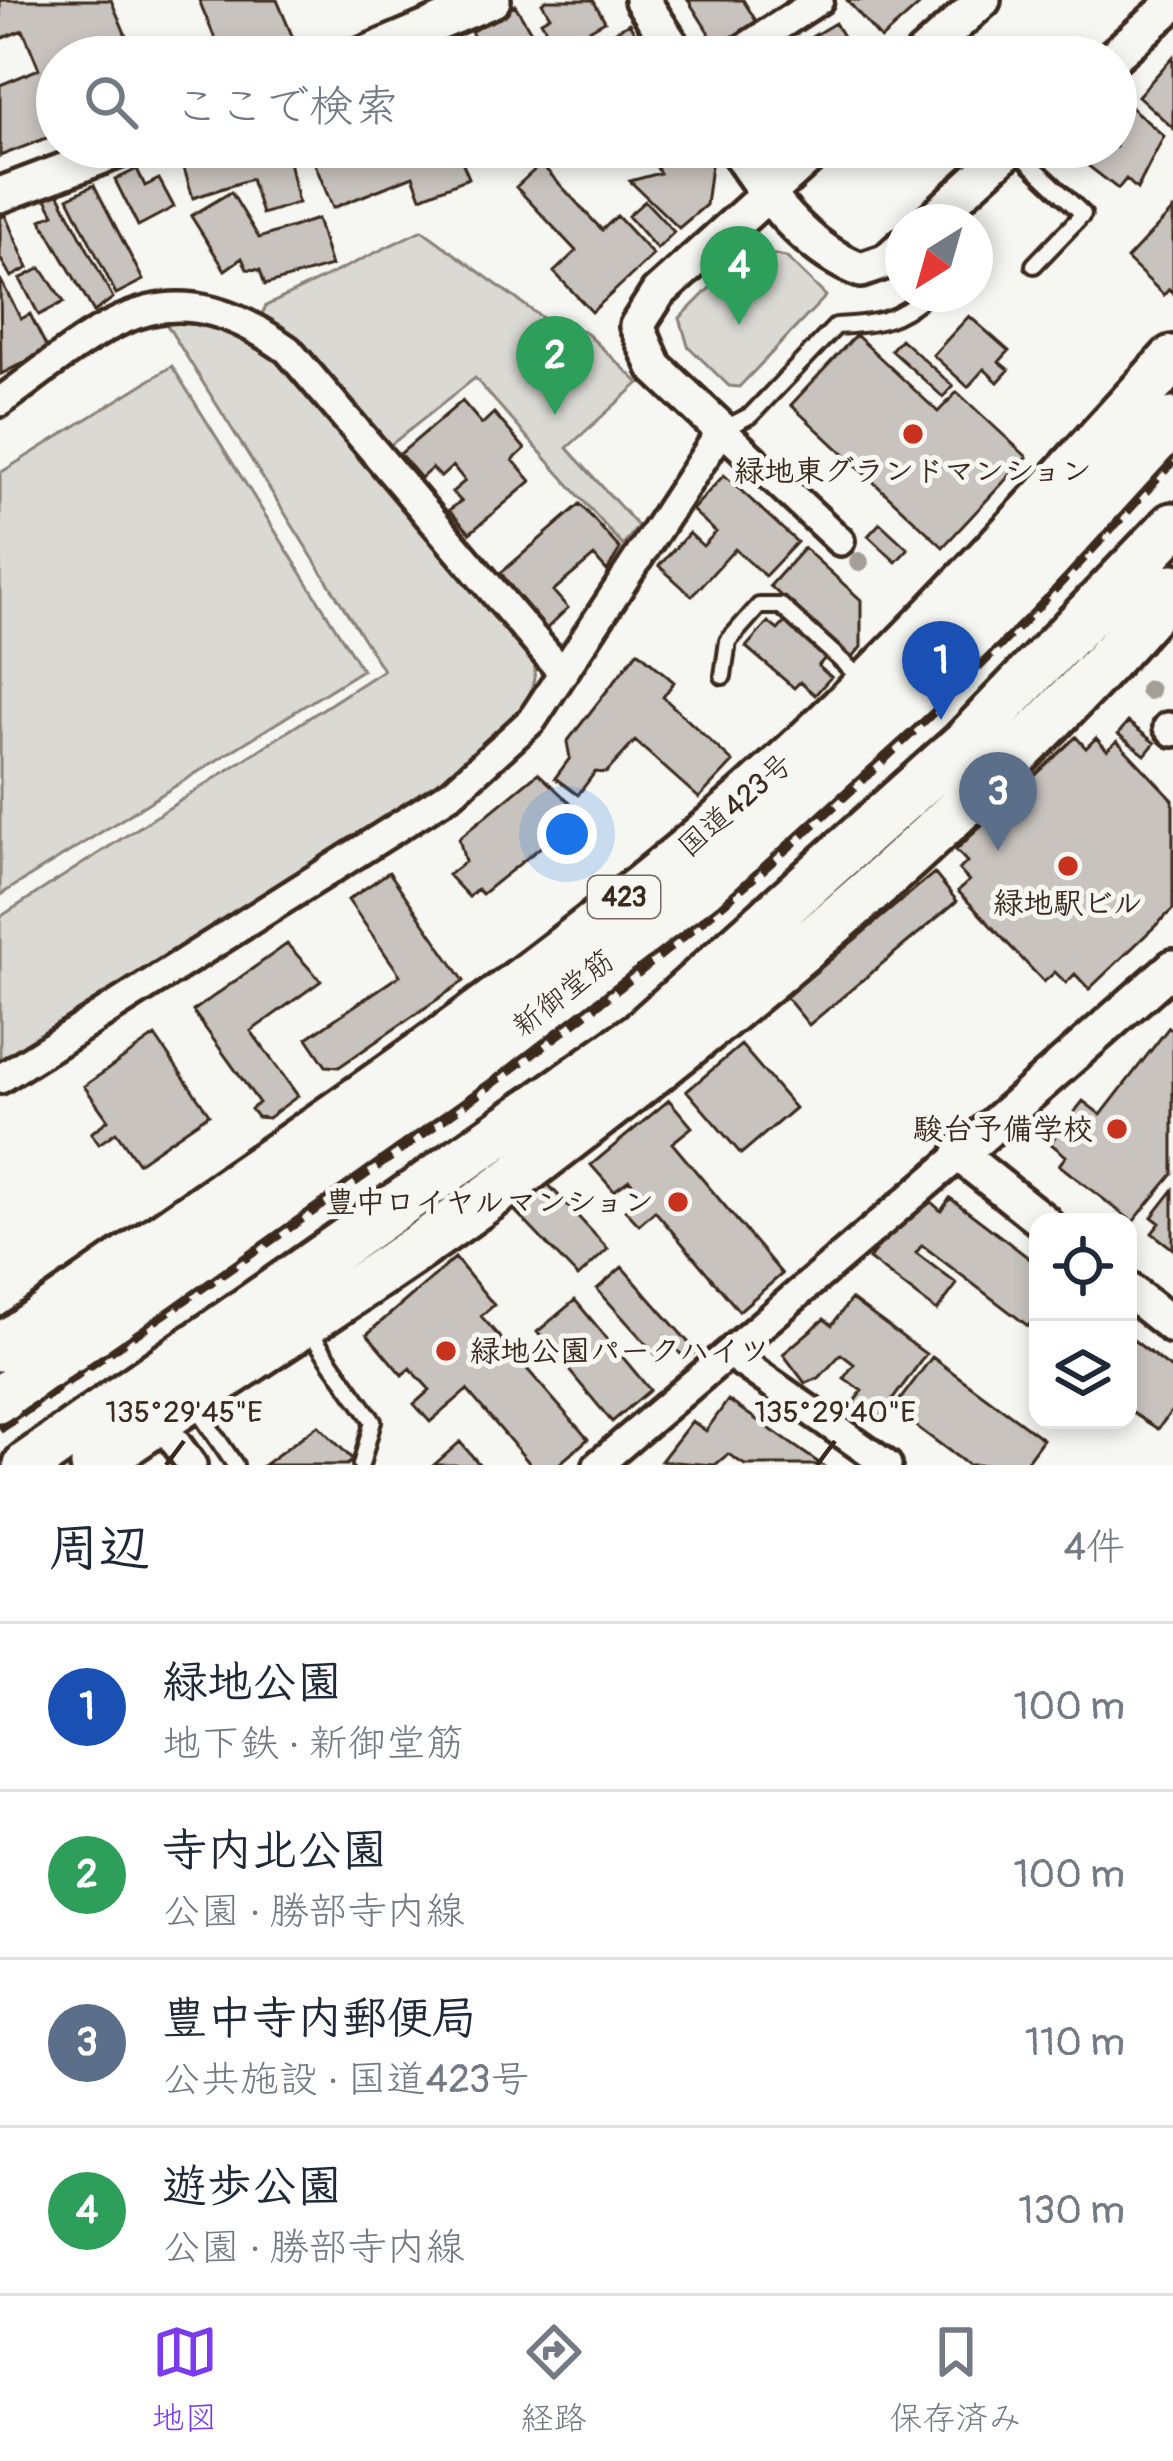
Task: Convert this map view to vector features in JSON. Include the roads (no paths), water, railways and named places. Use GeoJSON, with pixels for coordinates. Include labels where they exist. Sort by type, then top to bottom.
{"type":"FeatureCollection","features":[{"type":"Feature","properties":{"kind":"highway","name":"国道423号"},"geometry":{"type":"LineString","coordinates":[[0,1348],[454,1029],[715,826],[945,608],[1173,359]]}},
{"type":"Feature","properties":{"kind":"highway","name":"新御堂筋"},"geometry":{"type":"LineString","coordinates":[[0,1399],[485,1054],[702,887],[916,692],[1028,580],[1173,421]]}},
{"type":"Feature","properties":{"kind":"highway"},"geometry":{"type":"LineString","coordinates":[[640,1035],[964,744],[1173,526]]}},
{"type":"Feature","properties":{"kind":"highway"},"geometry":{"type":"LineString","coordinates":[[94,1465],[541,1159],[813,938],[1029,740],[1173,586]]}},
{"type":"Feature","properties":{"kind":"highway"},"geometry":{"type":"LineString","coordinates":[[584,974],[715,826]]}},
{"type":"Feature","properties":{"kind":"highway"},"geometry":{"type":"LineString","coordinates":[[27,1465],[640,1035],[813,938]]}},
{"type":"Feature","properties":{"kind":"street"},"geometry":{"type":"LineString","coordinates":[[642,0],[665,36]]}},
{"type":"Feature","properties":{"kind":"street"},"geometry":{"type":"LineString","coordinates":[[763,36],[819,0]]}},
{"type":"Feature","properties":{"kind":"street"},"geometry":{"type":"LineString","coordinates":[[943,36],[983,0]]}},
{"type":"Feature","properties":{"kind":"street"},"geometry":{"type":"LineString","coordinates":[[407,36],[489,1]]}},
{"type":"Feature","properties":{"kind":"street"},"geometry":{"type":"LineString","coordinates":[[1137,36],[1173,4]]}},
{"type":"Feature","properties":{"kind":"street"},"geometry":{"type":"LineString","coordinates":[[0,195],[71,168]]}},
{"type":"Feature","properties":{"kind":"street"},"geometry":{"type":"LineString","coordinates":[[749,168],[767,195],[836,261],[861,270],[885,262]]}},
{"type":"Feature","properties":{"kind":"street"},"geometry":{"type":"LineString","coordinates":[[797,168],[658,292],[638,326],[655,367],[840,541]]}},
{"type":"Feature","properties":{"kind":"street"},"geometry":{"type":"LineString","coordinates":[[950,204],[989,168]]}},
{"type":"Feature","properties":{"kind":"street"},"geometry":{"type":"LineString","coordinates":[[0,402],[102,328],[139,312],[179,305],[218,310],[258,328],[288,350],[561,671]]}},
{"type":"Feature","properties":{"kind":"street"},"geometry":{"type":"LineString","coordinates":[[0,1079],[453,792],[506,748],[532,720],[722,430]]}},
{"type":"Feature","properties":{"kind":"street"},"geometry":{"type":"LineString","coordinates":[[598,1465],[1171,972]]}},
{"type":"Feature","properties":{"kind":"street"},"geometry":{"type":"LineString","coordinates":[[961,1155],[1033,1213]]}},
{"type":"Feature","properties":{"kind":"street"},"geometry":{"type":"LineString","coordinates":[[1137,1297],[1173,1326]]}},
{"type":"Feature","properties":{"kind":"street"},"geometry":{"type":"LineString","coordinates":[[730,1354],[887,1465]]}},
{"type":"Feature","properties":{"kind":"street"},"geometry":{"type":"LineString","coordinates":[[174,1409],[192,1465]]}},
{"type":"Feature","properties":{"kind":"lane"},"geometry":{"type":"LineString","coordinates":[[1034,168],[1083,214],[1034,266]]}},
{"type":"Feature","properties":{"kind":"lane"},"geometry":{"type":"LineString","coordinates":[[722,430],[751,415],[836,326],[876,326],[904,312]]}},
{"type":"Feature","properties":{"kind":"lane"},"geometry":{"type":"LineString","coordinates":[[723,676],[728,641],[759,606],[781,606],[867,684]]}},
{"type":"Feature","properties":{"kind":"lane"},"geometry":{"type":"LineString","coordinates":[[302,1322],[373,1421],[361,1465]]}},
{"type":"Feature","properties":{"kind":"lane"},"geometry":{"type":"LineString","coordinates":[[174,1409],[235,1465]]}},
{"type":"Feature","properties":{"kind":"railway"},"geometry":{"type":"LineString","coordinates":[[0,1430],[469,1102],[695,927],[909,737],[1173,462]]}},
{"type":"Feature","properties":{"kind":"place","name":"遊歩公園"},"geometry":{"type":"Point","coordinates":[739,325]}},
{"type":"Feature","properties":{"kind":"place","name":"寺内北公園"},"geometry":{"type":"Point","coordinates":[555,415]}},
{"type":"Feature","properties":{"kind":"place","name":"緑地東グランドマンション"},"geometry":{"type":"Point","coordinates":[913,434]}},
{"type":"Feature","properties":{"kind":"place","name":"緑地公園"},"geometry":{"type":"Point","coordinates":[941,720]}},
{"type":"Feature","properties":{"kind":"place","name":"豊中寺内郵便局"},"geometry":{"type":"Point","coordinates":[998,851]}},
{"type":"Feature","properties":{"kind":"place","name":"緑地駅ビル"},"geometry":{"type":"Point","coordinates":[1068,866]}},
{"type":"Feature","properties":{"kind":"place","name":"駿台予備学校"},"geometry":{"type":"Point","coordinates":[1117,1129]}},
{"type":"Feature","properties":{"kind":"place","name":"豊中ロイヤルマンション"},"geometry":{"type":"Point","coordinates":[678,1202]}},
{"type":"Feature","properties":{"kind":"place","name":"緑地公園パークハイツ"},"geometry":{"type":"Point","coordinates":[446,1351]}}]}
